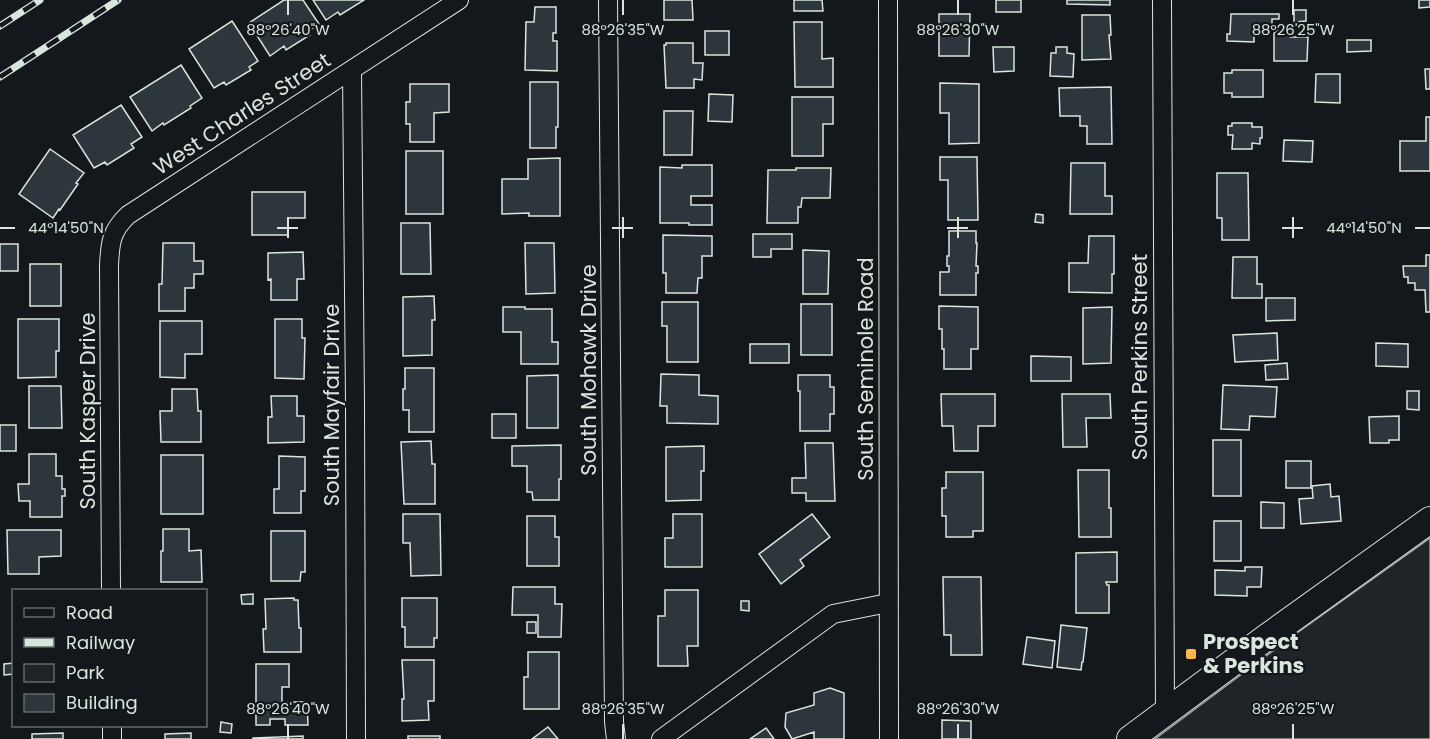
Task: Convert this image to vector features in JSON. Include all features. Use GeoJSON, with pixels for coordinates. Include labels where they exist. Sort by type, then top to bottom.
{"type":"FeatureCollection","features":[{"type":"Feature","properties":{"kind":"main road"},"geometry":{"type":"LineString","coordinates":[[1130,739],[1430,520]]}},
{"type":"Feature","properties":{"kind":"street","name":"West Charles Street"},"geometry":{"type":"LineString","coordinates":[[114,232],[128,215],[459,0]]}},
{"type":"Feature","properties":{"kind":"street","name":"South Mohawk Drive"},"geometry":{"type":"LineString","coordinates":[[608,0],[616,739]]}},
{"type":"Feature","properties":{"kind":"street","name":"South Seminole Road"},"geometry":{"type":"LineString","coordinates":[[888,0],[889,739]]}},
{"type":"Feature","properties":{"kind":"street","name":"South Perkins Street"},"geometry":{"type":"LineString","coordinates":[[1162,0],[1165,713]]}},
{"type":"Feature","properties":{"kind":"street","name":"South Mayfair Drive"},"geometry":{"type":"LineString","coordinates":[[352,70],[356,403],[356,739]]}},
{"type":"Feature","properties":{"kind":"street","name":"South Kasper Drive"},"geometry":{"type":"LineString","coordinates":[[111,589],[110,248],[114,232]]}},
{"type":"Feature","properties":{"kind":"street"},"geometry":{"type":"LineString","coordinates":[[661,739],[833,614],[888,603]]}},
{"type":"Feature","properties":{"kind":"green space"},"geometry":{"type":"Polygon","coordinates":[[[1430,538],[1430,739],[1155,739],[1297,633],[1430,538]]]}},
{"type":"Feature","properties":{"kind":"building"},"geometry":{"type":"Polygon","coordinates":[[[284,0],[303,0],[319,24],[308,31],[310,35],[286,50],[284,46],[270,56],[249,23],[284,0]]]}},
{"type":"Feature","properties":{"kind":"building"},"geometry":{"type":"Polygon","coordinates":[[[313,0],[364,0],[340,15],[338,12],[326,20],[313,0]]]}},
{"type":"Feature","properties":{"kind":"building"},"geometry":{"type":"Polygon","coordinates":[[[664,0],[692,0],[693,20],[664,20],[664,0]]]}},
{"type":"Feature","properties":{"kind":"building"},"geometry":{"type":"Polygon","coordinates":[[[794,0],[822,0],[823,11],[794,11],[794,0]]]}},
{"type":"Feature","properties":{"kind":"building"},"geometry":{"type":"Polygon","coordinates":[[[996,0],[1021,0],[1021,12],[996,12],[996,0]]]}},
{"type":"Feature","properties":{"kind":"building"},"geometry":{"type":"Polygon","coordinates":[[[1067,0],[1110,0],[1110,5],[1067,4],[1067,0]]]}},
{"type":"Feature","properties":{"kind":"building"},"geometry":{"type":"Polygon","coordinates":[[[1419,0],[1430,0],[1430,7],[1419,8],[1419,0]]]}},
{"type":"Feature","properties":{"kind":"building"},"geometry":{"type":"Polygon","coordinates":[[[535,7],[556,7],[556,33],[553,33],[553,41],[557,41],[557,71],[525,70],[526,22],[534,22],[535,7]]]}},
{"type":"Feature","properties":{"kind":"building"},"geometry":{"type":"Polygon","coordinates":[[[1294,10],[1306,10],[1306,21],[1294,22],[1294,10]]]}},
{"type":"Feature","properties":{"kind":"building"},"geometry":{"type":"Polygon","coordinates":[[[939,14],[970,14],[969,56],[939,56],[939,14]]]}},
{"type":"Feature","properties":{"kind":"building"},"geometry":{"type":"Polygon","coordinates":[[[1231,14],[1279,14],[1279,19],[1272,19],[1272,29],[1254,29],[1254,42],[1227,41],[1227,34],[1230,34],[1231,14]]]}},
{"type":"Feature","properties":{"kind":"building"},"geometry":{"type":"Polygon","coordinates":[[[1082,15],[1110,15],[1111,59],[1082,60],[1082,15]]]}},
{"type":"Feature","properties":{"kind":"building"},"geometry":{"type":"Polygon","coordinates":[[[232,21],[258,61],[249,67],[251,70],[226,85],[224,82],[214,88],[189,49],[232,21]]]}},
{"type":"Feature","properties":{"kind":"building"},"geometry":{"type":"Polygon","coordinates":[[[794,22],[822,22],[822,59],[833,58],[833,87],[795,87],[794,22]]]}},
{"type":"Feature","properties":{"kind":"building"},"geometry":{"type":"Polygon","coordinates":[[[1278,30],[1290,30],[1290,37],[1308,37],[1307,61],[1274,61],[1274,33],[1278,30]]]}},
{"type":"Feature","properties":{"kind":"building"},"geometry":{"type":"Polygon","coordinates":[[[705,31],[729,31],[729,55],[705,55],[705,31]]]}},
{"type":"Feature","properties":{"kind":"building"},"geometry":{"type":"Polygon","coordinates":[[[1347,40],[1371,40],[1371,51],[1347,52],[1347,40]]]}},
{"type":"Feature","properties":{"kind":"building"},"geometry":{"type":"Polygon","coordinates":[[[666,43],[693,43],[693,63],[703,63],[702,80],[694,79],[694,88],[666,88],[664,45],[666,43]]]}},
{"type":"Feature","properties":{"kind":"building"},"geometry":{"type":"Polygon","coordinates":[[[993,47],[1014,47],[1014,71],[994,72],[993,47]]]}},
{"type":"Feature","properties":{"kind":"building"},"geometry":{"type":"Polygon","coordinates":[[[1056,47],[1067,47],[1067,53],[1074,54],[1073,77],[1050,76],[1051,53],[1056,53],[1056,47]]]}},
{"type":"Feature","properties":{"kind":"building"},"geometry":{"type":"Polygon","coordinates":[[[181,65],[202,98],[190,106],[191,108],[152,131],[130,97],[181,65]]]}},
{"type":"Feature","properties":{"kind":"building"},"geometry":{"type":"Polygon","coordinates":[[[1425,69],[1430,69],[1430,89],[1426,89],[1425,69]]]}},
{"type":"Feature","properties":{"kind":"building"},"geometry":{"type":"Polygon","coordinates":[[[1232,70],[1263,70],[1263,97],[1232,97],[1232,93],[1224,93],[1224,73],[1232,73],[1232,70]]]}},
{"type":"Feature","properties":{"kind":"building"},"geometry":{"type":"Polygon","coordinates":[[[1316,74],[1340,74],[1340,103],[1315,102],[1316,74]]]}},
{"type":"Feature","properties":{"kind":"building"},"geometry":{"type":"Polygon","coordinates":[[[530,82],[558,82],[556,148],[530,148],[530,82]]]}},
{"type":"Feature","properties":{"kind":"building"},"geometry":{"type":"Polygon","coordinates":[[[940,83],[979,84],[979,143],[949,144],[949,113],[940,113],[940,83]]]}},
{"type":"Feature","properties":{"kind":"building"},"geometry":{"type":"Polygon","coordinates":[[[410,84],[449,84],[449,112],[434,113],[434,142],[410,142],[410,124],[406,124],[406,102],[410,102],[410,84]]]}},
{"type":"Feature","properties":{"kind":"building"},"geometry":{"type":"Polygon","coordinates":[[[1111,87],[1112,144],[1087,144],[1087,126],[1080,126],[1080,116],[1060,116],[1059,88],[1111,87]]]}},
{"type":"Feature","properties":{"kind":"building"},"geometry":{"type":"Polygon","coordinates":[[[709,94],[733,95],[732,122],[708,121],[709,94]]]}},
{"type":"Feature","properties":{"kind":"building"},"geometry":{"type":"Polygon","coordinates":[[[792,97],[833,97],[833,124],[823,124],[823,156],[792,156],[792,97]]]}},
{"type":"Feature","properties":{"kind":"building"},"geometry":{"type":"Polygon","coordinates":[[[121,105],[142,137],[131,144],[134,148],[107,165],[105,162],[94,168],[73,135],[121,105]]]}},
{"type":"Feature","properties":{"kind":"building"},"geometry":{"type":"Polygon","coordinates":[[[664,111],[693,111],[692,155],[664,155],[664,111]]]}},
{"type":"Feature","properties":{"kind":"building"},"geometry":{"type":"Polygon","coordinates":[[[1426,117],[1430,117],[1430,171],[1400,171],[1400,141],[1426,141],[1426,117]]]}},
{"type":"Feature","properties":{"kind":"building"},"geometry":{"type":"Polygon","coordinates":[[[1232,123],[1252,123],[1252,127],[1262,127],[1260,144],[1252,143],[1252,149],[1232,149],[1233,135],[1228,135],[1228,126],[1232,126],[1232,123]]]}},
{"type":"Feature","properties":{"kind":"building"},"geometry":{"type":"Polygon","coordinates":[[[1284,140],[1313,141],[1312,162],[1283,161],[1284,140]]]}},
{"type":"Feature","properties":{"kind":"building"},"geometry":{"type":"Polygon","coordinates":[[[50,149],[84,173],[53,218],[19,194],[50,149]]]}},
{"type":"Feature","properties":{"kind":"building"},"geometry":{"type":"Polygon","coordinates":[[[406,151],[443,151],[443,214],[406,214],[406,151]]]}},
{"type":"Feature","properties":{"kind":"building"},"geometry":{"type":"Polygon","coordinates":[[[940,157],[977,157],[978,220],[948,220],[948,180],[940,180],[940,157]]]}},
{"type":"Feature","properties":{"kind":"building"},"geometry":{"type":"Polygon","coordinates":[[[560,158],[560,216],[529,216],[529,213],[502,214],[502,179],[528,179],[528,159],[560,158]]]}},
{"type":"Feature","properties":{"kind":"building"},"geometry":{"type":"Polygon","coordinates":[[[1071,163],[1105,163],[1105,196],[1112,196],[1112,214],[1070,214],[1071,163]]]}},
{"type":"Feature","properties":{"kind":"building"},"geometry":{"type":"Polygon","coordinates":[[[682,165],[712,165],[712,196],[691,196],[691,205],[712,205],[712,225],[660,223],[660,167],[682,168],[682,165]]]}},
{"type":"Feature","properties":{"kind":"building"},"geometry":{"type":"Polygon","coordinates":[[[796,168],[831,168],[830,198],[802,198],[801,207],[798,207],[798,223],[767,223],[768,170],[796,170],[796,168]]]}},
{"type":"Feature","properties":{"kind":"building"},"geometry":{"type":"Polygon","coordinates":[[[1217,173],[1248,173],[1249,240],[1222,240],[1222,218],[1217,218],[1217,173]]]}},
{"type":"Feature","properties":{"kind":"building"},"geometry":{"type":"Polygon","coordinates":[[[252,192],[305,192],[305,218],[288,218],[288,235],[252,235],[252,192]]]}},
{"type":"Feature","properties":{"kind":"building"},"geometry":{"type":"Polygon","coordinates":[[[1036,214],[1043,215],[1043,223],[1035,222],[1036,214]]]}},
{"type":"Feature","properties":{"kind":"building"},"geometry":{"type":"Polygon","coordinates":[[[401,223],[430,223],[431,274],[401,274],[401,223]]]}},
{"type":"Feature","properties":{"kind":"building"},"geometry":{"type":"Polygon","coordinates":[[[949,231],[976,231],[978,273],[976,273],[976,295],[940,295],[940,272],[949,272],[947,256],[949,256],[949,231]]]}},
{"type":"Feature","properties":{"kind":"building"},"geometry":{"type":"Polygon","coordinates":[[[753,234],[792,234],[792,249],[771,249],[771,257],[753,257],[753,234]]]}},
{"type":"Feature","properties":{"kind":"building"},"geometry":{"type":"Polygon","coordinates":[[[663,235],[712,236],[712,256],[702,256],[702,278],[698,278],[697,293],[666,293],[666,273],[663,273],[663,235]]]}},
{"type":"Feature","properties":{"kind":"building"},"geometry":{"type":"Polygon","coordinates":[[[1089,236],[1114,236],[1112,293],[1069,292],[1069,263],[1088,263],[1089,236]]]}},
{"type":"Feature","properties":{"kind":"building"},"geometry":{"type":"Polygon","coordinates":[[[163,243],[194,243],[194,261],[203,261],[203,274],[194,274],[194,288],[185,288],[185,311],[159,311],[163,243]]]}},
{"type":"Feature","properties":{"kind":"building"},"geometry":{"type":"Polygon","coordinates":[[[525,243],[554,243],[555,293],[526,294],[525,243]]]}},
{"type":"Feature","properties":{"kind":"building"},"geometry":{"type":"Polygon","coordinates":[[[0,244],[18,244],[18,271],[0,271],[0,244]]]}},
{"type":"Feature","properties":{"kind":"building"},"geometry":{"type":"Polygon","coordinates":[[[803,250],[829,251],[828,294],[803,294],[803,250]]]}},
{"type":"Feature","properties":{"kind":"building"},"geometry":{"type":"Polygon","coordinates":[[[303,252],[304,279],[297,279],[297,300],[271,300],[268,253],[303,252]]]}},
{"type":"Feature","properties":{"kind":"building"},"geometry":{"type":"Polygon","coordinates":[[[1426,255],[1430,255],[1430,312],[1426,312],[1425,290],[1415,290],[1415,283],[1408,283],[1408,277],[1404,277],[1403,266],[1426,266],[1426,255]]]}},
{"type":"Feature","properties":{"kind":"building"},"geometry":{"type":"Polygon","coordinates":[[[1233,257],[1257,257],[1257,284],[1262,284],[1262,298],[1232,298],[1233,257]]]}},
{"type":"Feature","properties":{"kind":"building"},"geometry":{"type":"Polygon","coordinates":[[[30,264],[61,264],[61,306],[30,306],[30,264]]]}},
{"type":"Feature","properties":{"kind":"building"},"geometry":{"type":"Polygon","coordinates":[[[434,296],[435,320],[432,320],[432,355],[403,356],[403,297],[434,296]]]}},
{"type":"Feature","properties":{"kind":"building"},"geometry":{"type":"Polygon","coordinates":[[[1266,298],[1295,298],[1295,320],[1266,321],[1266,298]]]}},
{"type":"Feature","properties":{"kind":"building"},"geometry":{"type":"Polygon","coordinates":[[[662,302],[698,302],[698,362],[667,362],[667,326],[662,326],[662,302]]]}},
{"type":"Feature","properties":{"kind":"building"},"geometry":{"type":"Polygon","coordinates":[[[801,304],[832,304],[832,355],[801,355],[801,304]]]}},
{"type":"Feature","properties":{"kind":"building"},"geometry":{"type":"Polygon","coordinates":[[[939,306],[978,307],[978,349],[971,349],[971,369],[944,369],[942,329],[939,329],[939,306]]]}},
{"type":"Feature","properties":{"kind":"building"},"geometry":{"type":"Polygon","coordinates":[[[503,307],[552,309],[552,342],[558,342],[558,364],[521,364],[521,332],[503,332],[503,307]]]}},
{"type":"Feature","properties":{"kind":"building"},"geometry":{"type":"Polygon","coordinates":[[[1112,307],[1111,363],[1083,364],[1083,308],[1112,307]]]}},
{"type":"Feature","properties":{"kind":"building"},"geometry":{"type":"Polygon","coordinates":[[[18,319],[59,319],[56,377],[18,378],[18,319]]]}},
{"type":"Feature","properties":{"kind":"building"},"geometry":{"type":"Polygon","coordinates":[[[275,319],[302,319],[302,338],[305,338],[304,379],[275,378],[275,319]]]}},
{"type":"Feature","properties":{"kind":"building"},"geometry":{"type":"Polygon","coordinates":[[[160,321],[202,321],[202,354],[185,354],[185,378],[160,377],[160,321]]]}},
{"type":"Feature","properties":{"kind":"building"},"geometry":{"type":"Polygon","coordinates":[[[1277,333],[1278,360],[1235,362],[1233,335],[1277,333]]]}},
{"type":"Feature","properties":{"kind":"building"},"geometry":{"type":"Polygon","coordinates":[[[1376,343],[1408,344],[1408,367],[1376,366],[1376,343]]]}},
{"type":"Feature","properties":{"kind":"building"},"geometry":{"type":"Polygon","coordinates":[[[750,344],[789,344],[789,363],[750,363],[750,344]]]}},
{"type":"Feature","properties":{"kind":"building"},"geometry":{"type":"Polygon","coordinates":[[[1031,356],[1071,357],[1071,381],[1031,381],[1031,356]]]}},
{"type":"Feature","properties":{"kind":"building"},"geometry":{"type":"Polygon","coordinates":[[[1287,363],[1288,379],[1266,380],[1265,365],[1287,363]]]}},
{"type":"Feature","properties":{"kind":"building"},"geometry":{"type":"Polygon","coordinates":[[[405,368],[434,368],[434,432],[409,432],[409,410],[403,410],[405,368]]]}},
{"type":"Feature","properties":{"kind":"building"},"geometry":{"type":"Polygon","coordinates":[[[661,374],[699,375],[699,395],[718,396],[718,424],[667,423],[667,406],[660,406],[661,374]]]}},
{"type":"Feature","properties":{"kind":"building"},"geometry":{"type":"Polygon","coordinates":[[[558,375],[558,428],[527,428],[527,376],[558,375]]]}},
{"type":"Feature","properties":{"kind":"building"},"geometry":{"type":"Polygon","coordinates":[[[798,375],[830,375],[830,387],[834,387],[834,414],[830,414],[830,431],[800,431],[798,375]]]}},
{"type":"Feature","properties":{"kind":"building"},"geometry":{"type":"Polygon","coordinates":[[[1223,385],[1277,387],[1275,417],[1250,416],[1249,430],[1221,429],[1223,385]]]}},
{"type":"Feature","properties":{"kind":"building"},"geometry":{"type":"Polygon","coordinates":[[[29,386],[61,386],[62,428],[29,428],[29,386]]]}},
{"type":"Feature","properties":{"kind":"building"},"geometry":{"type":"Polygon","coordinates":[[[172,389],[197,389],[198,411],[201,411],[201,442],[161,442],[160,411],[172,411],[172,389]]]}},
{"type":"Feature","properties":{"kind":"building"},"geometry":{"type":"Polygon","coordinates":[[[1407,391],[1419,391],[1419,410],[1407,409],[1407,391]]]}},
{"type":"Feature","properties":{"kind":"building"},"geometry":{"type":"Polygon","coordinates":[[[941,394],[995,394],[995,426],[978,426],[978,451],[954,451],[953,426],[942,426],[941,394]]]}},
{"type":"Feature","properties":{"kind":"building"},"geometry":{"type":"Polygon","coordinates":[[[1062,394],[1110,394],[1111,418],[1086,418],[1087,447],[1063,447],[1062,394]]]}},
{"type":"Feature","properties":{"kind":"building"},"geometry":{"type":"Polygon","coordinates":[[[271,396],[297,396],[297,416],[304,416],[304,442],[268,443],[268,417],[272,417],[271,396]]]}},
{"type":"Feature","properties":{"kind":"building"},"geometry":{"type":"Polygon","coordinates":[[[492,414],[516,414],[516,438],[492,438],[492,414]]]}},
{"type":"Feature","properties":{"kind":"building"},"geometry":{"type":"Polygon","coordinates":[[[1399,416],[1399,440],[1389,440],[1389,443],[1370,443],[1369,417],[1399,416]]]}},
{"type":"Feature","properties":{"kind":"building"},"geometry":{"type":"Polygon","coordinates":[[[0,425],[16,425],[16,451],[0,451],[0,425]]]}},
{"type":"Feature","properties":{"kind":"building"},"geometry":{"type":"Polygon","coordinates":[[[1213,440],[1241,440],[1241,496],[1213,496],[1213,440]]]}},
{"type":"Feature","properties":{"kind":"building"},"geometry":{"type":"Polygon","coordinates":[[[431,441],[432,464],[435,464],[435,504],[404,504],[401,442],[431,441]]]}},
{"type":"Feature","properties":{"kind":"building"},"geometry":{"type":"Polygon","coordinates":[[[805,443],[833,443],[835,501],[806,501],[806,493],[792,493],[792,478],[806,478],[805,443]]]}},
{"type":"Feature","properties":{"kind":"building"},"geometry":{"type":"Polygon","coordinates":[[[561,445],[559,500],[533,500],[532,492],[527,492],[527,466],[512,466],[512,446],[561,445]]]}},
{"type":"Feature","properties":{"kind":"building"},"geometry":{"type":"Polygon","coordinates":[[[704,446],[701,500],[666,501],[666,447],[704,446]]]}},
{"type":"Feature","properties":{"kind":"building"},"geometry":{"type":"Polygon","coordinates":[[[29,454],[56,454],[56,476],[62,476],[62,489],[65,489],[65,496],[62,496],[62,517],[30,517],[30,501],[19,501],[18,484],[29,484],[29,454]]]}},
{"type":"Feature","properties":{"kind":"building"},"geometry":{"type":"Polygon","coordinates":[[[161,455],[203,455],[203,514],[161,514],[161,455]]]}},
{"type":"Feature","properties":{"kind":"building"},"geometry":{"type":"Polygon","coordinates":[[[279,456],[305,457],[305,491],[301,491],[301,513],[274,513],[274,489],[279,489],[279,456]]]}},
{"type":"Feature","properties":{"kind":"building"},"geometry":{"type":"Polygon","coordinates":[[[1286,461],[1311,461],[1311,488],[1286,488],[1286,461]]]}},
{"type":"Feature","properties":{"kind":"building"},"geometry":{"type":"Polygon","coordinates":[[[1078,470],[1109,470],[1111,537],[1079,537],[1078,470]]]}},
{"type":"Feature","properties":{"kind":"building"},"geometry":{"type":"Polygon","coordinates":[[[946,472],[983,472],[983,531],[973,531],[973,537],[946,537],[946,516],[942,516],[942,488],[946,488],[946,472]]]}},
{"type":"Feature","properties":{"kind":"building"},"geometry":{"type":"Polygon","coordinates":[[[1330,484],[1331,497],[1339,496],[1341,521],[1301,524],[1299,499],[1313,498],[1312,486],[1330,484]]]}},
{"type":"Feature","properties":{"kind":"building"},"geometry":{"type":"Polygon","coordinates":[[[1261,502],[1284,503],[1284,528],[1261,528],[1261,502]]]}},
{"type":"Feature","properties":{"kind":"building"},"geometry":{"type":"Polygon","coordinates":[[[403,514],[440,514],[441,575],[411,576],[410,543],[403,543],[403,514]]]}},
{"type":"Feature","properties":{"kind":"building"},"geometry":{"type":"Polygon","coordinates":[[[673,514],[702,514],[702,567],[665,567],[665,538],[673,538],[673,514]]]}},
{"type":"Feature","properties":{"kind":"building"},"geometry":{"type":"Polygon","coordinates":[[[812,514],[830,537],[800,560],[804,566],[781,584],[759,554],[812,514]]]}},
{"type":"Feature","properties":{"kind":"building"},"geometry":{"type":"Polygon","coordinates":[[[527,516],[555,516],[555,537],[559,537],[559,566],[527,566],[527,516]]]}},
{"type":"Feature","properties":{"kind":"building"},"geometry":{"type":"Polygon","coordinates":[[[1214,521],[1241,521],[1241,561],[1214,561],[1214,521]]]}},
{"type":"Feature","properties":{"kind":"building"},"geometry":{"type":"Polygon","coordinates":[[[163,529],[189,529],[189,551],[201,550],[202,582],[161,582],[163,529]]]}},
{"type":"Feature","properties":{"kind":"building"},"geometry":{"type":"Polygon","coordinates":[[[7,530],[61,530],[61,556],[39,557],[39,574],[8,574],[7,530]]]}},
{"type":"Feature","properties":{"kind":"building"},"geometry":{"type":"Polygon","coordinates":[[[271,531],[305,531],[305,572],[301,572],[300,581],[271,581],[271,531]]]}},
{"type":"Feature","properties":{"kind":"building"},"geometry":{"type":"Polygon","coordinates":[[[1117,552],[1117,582],[1106,582],[1109,585],[1109,613],[1076,613],[1076,553],[1117,552]]]}},
{"type":"Feature","properties":{"kind":"building"},"geometry":{"type":"Polygon","coordinates":[[[1245,567],[1262,567],[1261,587],[1247,587],[1247,596],[1215,595],[1215,570],[1245,571],[1245,567]]]}},
{"type":"Feature","properties":{"kind":"building"},"geometry":{"type":"Polygon","coordinates":[[[943,577],[981,577],[982,655],[951,655],[951,635],[944,635],[943,577]]]}},
{"type":"Feature","properties":{"kind":"building"},"geometry":{"type":"Polygon","coordinates":[[[513,587],[555,587],[555,604],[562,604],[561,637],[538,637],[538,615],[512,615],[513,587]]]}},
{"type":"Feature","properties":{"kind":"building"},"geometry":{"type":"Polygon","coordinates":[[[665,590],[698,590],[698,646],[687,646],[688,666],[658,666],[658,616],[665,616],[665,590]]]}},
{"type":"Feature","properties":{"kind":"building"},"geometry":{"type":"Polygon","coordinates":[[[253,594],[253,604],[242,604],[241,595],[253,594]]]}},
{"type":"Feature","properties":{"kind":"building"},"geometry":{"type":"Polygon","coordinates":[[[294,598],[298,600],[301,652],[264,652],[265,599],[294,598]]]}},
{"type":"Feature","properties":{"kind":"building"},"geometry":{"type":"Polygon","coordinates":[[[402,598],[437,598],[437,638],[434,638],[434,647],[405,647],[402,598]]]}},
{"type":"Feature","properties":{"kind":"building"},"geometry":{"type":"Polygon","coordinates":[[[741,601],[749,601],[749,611],[741,610],[741,601]]]}},
{"type":"Feature","properties":{"kind":"building"},"geometry":{"type":"Polygon","coordinates":[[[527,622],[536,622],[536,633],[527,633],[527,622]]]}},
{"type":"Feature","properties":{"kind":"building"},"geometry":{"type":"Polygon","coordinates":[[[1061,625],[1087,628],[1081,670],[1057,667],[1061,625]]]}},
{"type":"Feature","properties":{"kind":"building"},"geometry":{"type":"Polygon","coordinates":[[[1027,637],[1055,641],[1052,668],[1023,664],[1027,637]]]}},
{"type":"Feature","properties":{"kind":"building"},"geometry":{"type":"Polygon","coordinates":[[[528,652],[559,652],[559,709],[524,709],[524,677],[528,677],[528,652]]]}},
{"type":"Feature","properties":{"kind":"building"},"geometry":{"type":"Polygon","coordinates":[[[402,660],[434,660],[434,701],[428,701],[429,720],[402,721],[402,699],[404,699],[402,660]]]}},
{"type":"Feature","properties":{"kind":"building"},"geometry":{"type":"Polygon","coordinates":[[[12,663],[12,674],[4,675],[4,664],[12,663]]]}},
{"type":"Feature","properties":{"kind":"building"},"geometry":{"type":"Polygon","coordinates":[[[256,664],[289,664],[289,687],[282,687],[282,702],[307,702],[308,725],[285,725],[285,719],[270,719],[270,725],[256,725],[256,664]]]}},
{"type":"Feature","properties":{"kind":"building"},"geometry":{"type":"Polygon","coordinates":[[[830,688],[844,693],[844,739],[814,739],[814,732],[792,739],[785,727],[786,713],[814,705],[814,693],[830,688]]]}},
{"type":"Feature","properties":{"kind":"building"},"geometry":{"type":"Polygon","coordinates":[[[942,720],[971,721],[971,739],[942,739],[942,720]]]}},
{"type":"Feature","properties":{"kind":"building"},"geometry":{"type":"Polygon","coordinates":[[[221,722],[232,724],[231,733],[220,732],[221,722]]]}},
{"type":"Feature","properties":{"kind":"building"},"geometry":{"type":"Polygon","coordinates":[[[548,727],[558,739],[532,739],[548,727]]]}},
{"type":"Feature","properties":{"kind":"building"},"geometry":{"type":"Polygon","coordinates":[[[766,728],[774,739],[750,739],[766,728]]]}},
{"type":"Feature","properties":{"kind":"building"},"geometry":{"type":"Polygon","coordinates":[[[63,733],[63,739],[32,739],[32,734],[63,733]]]}},
{"type":"Feature","properties":{"kind":"building"},"geometry":{"type":"Polygon","coordinates":[[[191,733],[191,739],[165,739],[165,734],[191,733]]]}},
{"type":"Feature","properties":{"kind":"building"},"geometry":{"type":"Polygon","coordinates":[[[303,736],[303,739],[253,739],[253,738],[303,736]]]}},
{"type":"Feature","properties":{"kind":"building"},"geometry":{"type":"Polygon","coordinates":[[[408,736],[440,736],[440,739],[408,739],[408,736]]]}},
{"type":"Feature","properties":{"kind":"railway"},"geometry":{"type":"LineString","coordinates":[[0,26],[40,0]]}},
{"type":"Feature","properties":{"kind":"railway"},"geometry":{"type":"LineString","coordinates":[[0,77],[118,0]]}},
{"type":"Feature","properties":{"kind":"place","name":"Prospect & Perkins"},"geometry":{"type":"Point","coordinates":[1191,654]}}]}
